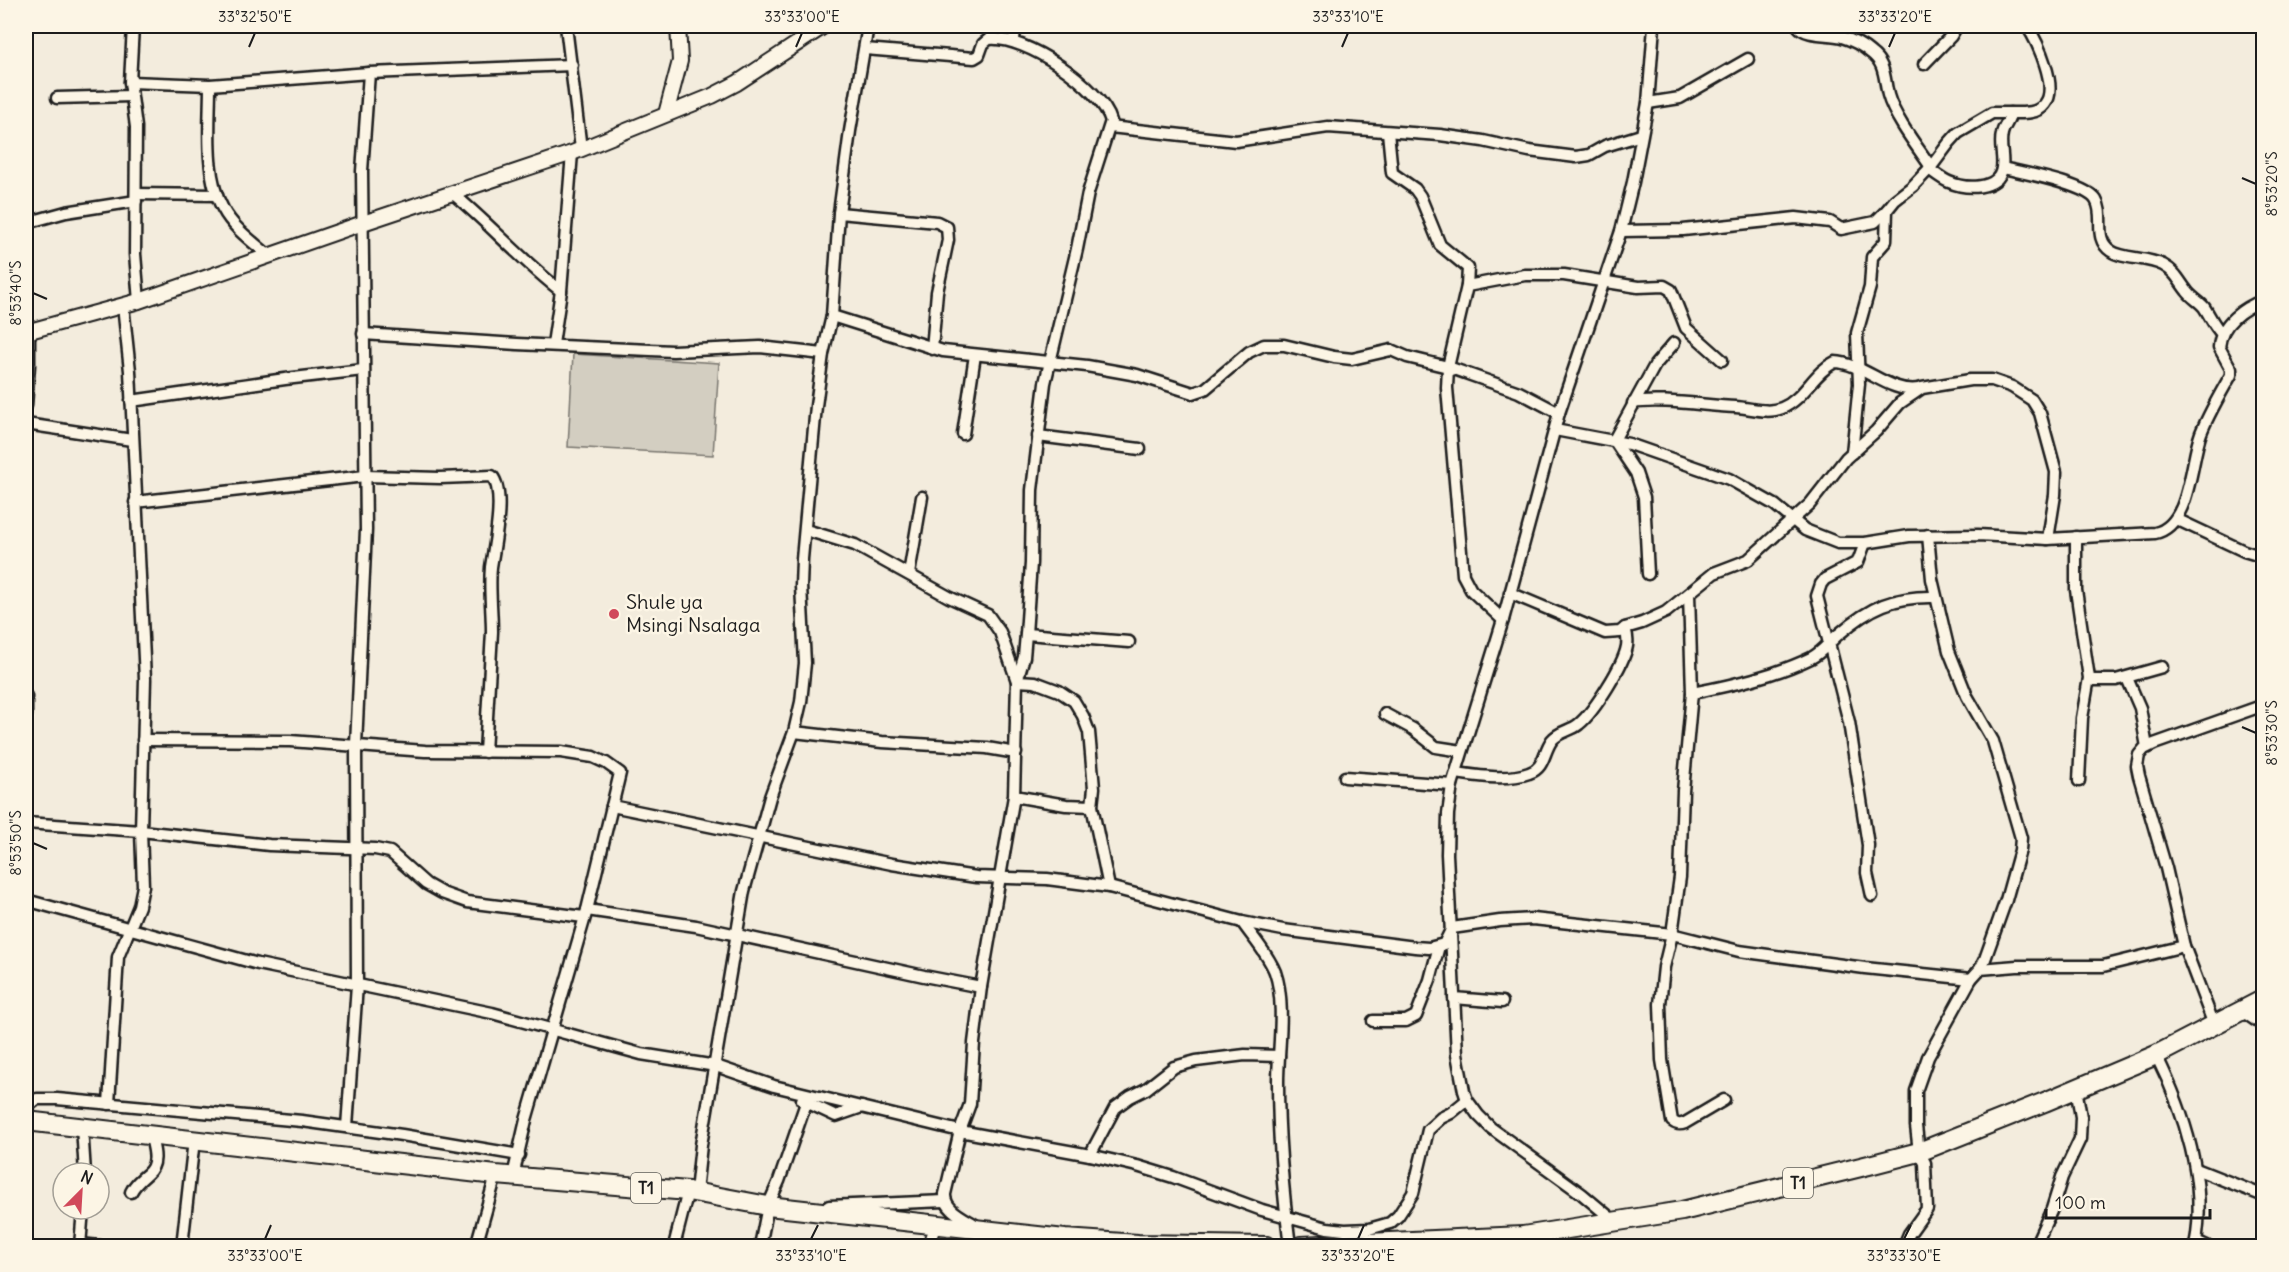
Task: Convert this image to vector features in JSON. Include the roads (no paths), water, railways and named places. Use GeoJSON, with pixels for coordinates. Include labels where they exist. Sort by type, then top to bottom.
{"type":"FeatureCollection","features":[{"type":"Feature","properties":{"kind":"highway","name":"T1"},"geometry":{"type":"LineString","coordinates":[[1301,1246],[1527,1241],[1613,1220],[1682,1211],[1919,1152],[2156,1055],[2264,999]]}},
{"type":"Feature","properties":{"kind":"highway","name":"T1"},"geometry":{"type":"LineString","coordinates":[[26,1120],[504,1175],[692,1192],[768,1206],[1065,1239],[1138,1244],[1267,1246]]}},
{"type":"Feature","properties":{"kind":"street"},"geometry":{"type":"LineString","coordinates":[[133,26],[130,82],[136,128],[135,254],[139,301]]}},
{"type":"Feature","properties":{"kind":"street"},"geometry":{"type":"LineString","coordinates":[[554,344],[577,151],[572,65],[566,26]]}},
{"type":"Feature","properties":{"kind":"street"},"geometry":{"type":"LineString","coordinates":[[666,114],[680,61],[678,26]]}},
{"type":"Feature","properties":{"kind":"street"},"geometry":{"type":"LineString","coordinates":[[26,406],[29,352],[27,332],[139,301],[577,151],[712,96],[738,83],[824,26]]}},
{"type":"Feature","properties":{"kind":"street"},"geometry":{"type":"LineString","coordinates":[[674,1246],[692,1192],[716,1066],[735,936],[758,838],[794,732],[801,702],[805,663],[801,586],[816,405],[823,354],[832,316],[839,213],[868,26]]}},
{"type":"Feature","properties":{"kind":"street"},"geometry":{"type":"LineString","coordinates":[[1014,41],[1015,26]]}},
{"type":"Feature","properties":{"kind":"street"},"geometry":{"type":"LineString","coordinates":[[1613,1220],[1582,1194],[1491,1128],[1467,1100],[1459,1071],[1447,843],[1452,785],[1503,620],[1559,413],[1621,231],[1648,103],[1654,26]]}},
{"type":"Feature","properties":{"kind":"street"},"geometry":{"type":"LineString","coordinates":[[1798,26],[1808,32],[1842,37],[1872,52],[1883,66],[1889,97],[1913,143],[1930,168],[1948,182],[1971,187],[1997,179],[2002,168],[2002,134],[2010,120],[2010,113]]}},
{"type":"Feature","properties":{"kind":"street"},"geometry":{"type":"LineString","coordinates":[[1924,64],[1951,36],[1957,26]]}},
{"type":"Feature","properties":{"kind":"street"},"geometry":{"type":"LineString","coordinates":[[1621,231],[1683,230],[1797,218],[1827,221],[1841,230],[1875,222],[1892,202],[1913,186],[1949,142],[1964,129],[1992,113],[2024,113],[2038,110],[2046,104],[2048,94],[2045,66],[2036,38],[2027,26]]}},
{"type":"Feature","properties":{"kind":"street"},"geometry":{"type":"LineString","coordinates":[[865,49],[974,58],[979,55],[983,44],[989,39],[1014,41],[1046,58],[1094,94],[1108,112],[1110,127],[1088,193],[1077,249],[1049,361],[1032,490],[1031,563],[1026,634],[1024,657],[1017,681],[1014,796],[981,987],[970,1104],[960,1131],[945,1194],[945,1201],[954,1211],[980,1228]]}},
{"type":"Feature","properties":{"kind":"street"},"geometry":{"type":"LineString","coordinates":[[1648,103],[1680,98],[1748,59]]}},
{"type":"Feature","properties":{"kind":"street"},"geometry":{"type":"LineString","coordinates":[[130,82],[210,85],[369,74],[572,65]]}},
{"type":"Feature","properties":{"kind":"street"},"geometry":{"type":"LineString","coordinates":[[347,1127],[357,985],[356,745],[366,530],[362,171],[369,74]]}},
{"type":"Feature","properties":{"kind":"street"},"geometry":{"type":"LineString","coordinates":[[210,85],[211,169],[217,195],[222,209],[231,220],[268,255]]}},
{"type":"Feature","properties":{"kind":"street"},"geometry":{"type":"LineString","coordinates":[[57,98],[131,96]]}},
{"type":"Feature","properties":{"kind":"street"},"geometry":{"type":"LineString","coordinates":[[1110,127],[1236,141],[1328,127],[1483,141],[1529,151],[1576,157],[1589,155],[1605,146],[1641,135]]}},
{"type":"Feature","properties":{"kind":"street"},"geometry":{"type":"LineString","coordinates":[[1388,132],[1392,173],[1420,196],[1440,245],[1468,268],[1467,286],[1448,367],[1448,406],[1463,575],[1471,590],[1503,620]]}},
{"type":"Feature","properties":{"kind":"street"},"geometry":{"type":"LineString","coordinates":[[2002,168],[2060,182],[2092,196],[2097,202],[2101,235],[2108,249],[2118,255],[2155,261],[2173,272],[2205,309],[2222,334]]}},
{"type":"Feature","properties":{"kind":"street"},"geometry":{"type":"LineString","coordinates":[[452,193],[487,222],[542,276],[561,291]]}},
{"type":"Feature","properties":{"kind":"street"},"geometry":{"type":"LineString","coordinates":[[26,223],[136,197],[217,195]]}},
{"type":"Feature","properties":{"kind":"street"},"geometry":{"type":"LineString","coordinates":[[1852,453],[1859,384],[1857,333],[1870,287],[1872,257],[1885,245],[1886,241],[1887,210]]}},
{"type":"Feature","properties":{"kind":"street"},"geometry":{"type":"LineString","coordinates":[[839,213],[937,222],[947,227],[948,240],[937,292],[932,349]]}},
{"type":"Feature","properties":{"kind":"street"},"geometry":{"type":"LineString","coordinates":[[1467,286],[1525,275],[1575,276],[1638,287],[1668,287],[1686,328],[1722,360]]}},
{"type":"Feature","properties":{"kind":"street"},"geometry":{"type":"LineString","coordinates":[[1555,430],[1614,440],[1729,479],[1760,495],[1794,518],[1805,530],[1827,540],[1849,544],[1928,535],[2048,539],[2155,533],[2168,529],[2176,519],[2186,492],[2200,436],[2231,375],[2231,369],[2219,347],[2222,334],[2232,320],[2247,308],[2264,300]]}},
{"type":"Feature","properties":{"kind":"street"},"geometry":{"type":"LineString","coordinates":[[109,1104],[118,957],[121,945],[140,906],[143,886],[141,831],[145,679],[131,401],[123,305]]}},
{"type":"Feature","properties":{"kind":"street"},"geometry":{"type":"LineString","coordinates":[[832,316],[932,349],[1049,361],[1123,372],[1193,393],[1200,392],[1213,384],[1249,352],[1259,347],[1270,345],[1304,348],[1334,357],[1352,359],[1390,350],[1519,392],[1559,413]]}},
{"type":"Feature","properties":{"kind":"street"},"geometry":{"type":"LineString","coordinates":[[363,334],[673,351],[760,347],[823,354]]}},
{"type":"Feature","properties":{"kind":"street"},"geometry":{"type":"LineString","coordinates":[[1614,440],[1655,365],[1674,343]]}},
{"type":"Feature","properties":{"kind":"street"},"geometry":{"type":"LineString","coordinates":[[963,434],[975,355]]}},
{"type":"Feature","properties":{"kind":"street"},"geometry":{"type":"LineString","coordinates":[[1634,403],[1769,411],[1785,407],[1832,363],[1840,362],[1857,367],[1899,387],[1914,390],[1971,380],[1992,380],[2012,387],[2035,403],[2040,413],[2056,472],[2048,539]]}},
{"type":"Feature","properties":{"kind":"street"},"geometry":{"type":"LineString","coordinates":[[131,401],[274,380],[363,370]]}},
{"type":"Feature","properties":{"kind":"street"},"geometry":{"type":"LineString","coordinates":[[1510,593],[1602,632],[1620,632],[1666,612],[1714,573],[1748,560],[1817,496],[1843,462],[1880,427],[1900,404],[1922,388]]}},
{"type":"Feature","properties":{"kind":"street"},"geometry":{"type":"LineString","coordinates":[[26,424],[132,440]]}},
{"type":"Feature","properties":{"kind":"street"},"geometry":{"type":"LineString","coordinates":[[1038,436],[1140,450]]}},
{"type":"Feature","properties":{"kind":"street"},"geometry":{"type":"LineString","coordinates":[[1614,440],[1636,473],[1644,497],[1648,574]]}},
{"type":"Feature","properties":{"kind":"street"},"geometry":{"type":"LineString","coordinates":[[135,502],[365,476],[440,478],[492,476],[496,481],[497,516],[490,581],[492,632],[485,752]]}},
{"type":"Feature","properties":{"kind":"street"},"geometry":{"type":"LineString","coordinates":[[909,574],[922,496]]}},
{"type":"Feature","properties":{"kind":"street"},"geometry":{"type":"LineString","coordinates":[[2176,519],[2244,551],[2264,556]]}},
{"type":"Feature","properties":{"kind":"street"},"geometry":{"type":"LineString","coordinates":[[806,530],[855,545],[993,619],[1005,643],[1017,681]]}},
{"type":"Feature","properties":{"kind":"street"},"geometry":{"type":"LineString","coordinates":[[1904,1246],[1909,1234],[1927,1209],[1925,1163],[1919,1152],[1916,1126],[1916,1100],[1922,1071],[1971,979],[1980,969],[2006,900],[2020,850],[2021,838],[1993,741],[1967,696],[1949,651],[1935,597],[1928,535]]}},
{"type":"Feature","properties":{"kind":"street"},"geometry":{"type":"LineString","coordinates":[[2076,537],[2076,590],[2089,680],[2082,718],[2079,781]]}},
{"type":"Feature","properties":{"kind":"street"},"geometry":{"type":"LineString","coordinates":[[1865,543],[1858,562],[1825,579],[1819,589],[1818,601],[1849,722],[1868,845],[1868,873],[1872,896]]}},
{"type":"Feature","properties":{"kind":"street"},"geometry":{"type":"LineString","coordinates":[[1689,594],[1692,693],[1684,781],[1680,877],[1672,934],[1664,967],[1660,1004],[1662,1060],[1672,1121],[1679,1125],[1685,1123],[1724,1100]]}},
{"type":"Feature","properties":{"kind":"street"},"geometry":{"type":"LineString","coordinates":[[1692,693],[1756,679],[1813,657],[1851,624],[1887,603],[1901,598],[1935,597]]}},
{"type":"Feature","properties":{"kind":"street"},"geometry":{"type":"LineString","coordinates":[[1456,773],[1498,777],[1516,776],[1538,769],[1552,739],[1582,721],[1617,670],[1627,648],[1625,628]]}},
{"type":"Feature","properties":{"kind":"street"},"geometry":{"type":"LineString","coordinates":[[1026,634],[1129,642]]}},
{"type":"Feature","properties":{"kind":"street"},"geometry":{"type":"LineString","coordinates":[[2089,680],[2109,681],[2127,678],[2162,667]]}},
{"type":"Feature","properties":{"kind":"street"},"geometry":{"type":"LineString","coordinates":[[2127,678],[2140,708],[2147,747]]}},
{"type":"Feature","properties":{"kind":"street"},"geometry":{"type":"LineString","coordinates":[[1017,681],[1035,682],[1059,691],[1074,701],[1083,716],[1089,732],[1094,788],[1092,806],[1109,887]]}},
{"type":"Feature","properties":{"kind":"street"},"geometry":{"type":"LineString","coordinates":[[26,696],[26,715]]}},
{"type":"Feature","properties":{"kind":"street"},"geometry":{"type":"LineString","coordinates":[[2214,1025],[2184,946],[2166,868],[2139,776],[2138,759],[2147,747],[2264,705]]}},
{"type":"Feature","properties":{"kind":"street"},"geometry":{"type":"LineString","coordinates":[[1384,714],[1413,729],[1436,747],[1462,751]]}},
{"type":"Feature","properties":{"kind":"street"},"geometry":{"type":"LineString","coordinates":[[794,732],[882,742],[987,748],[1016,753]]}},
{"type":"Feature","properties":{"kind":"street"},"geometry":{"type":"LineString","coordinates":[[143,741],[290,741],[425,751],[561,752],[593,757],[620,773],[585,913],[551,1030],[540,1078],[526,1120],[519,1155],[504,1175],[476,1246]]}},
{"type":"Feature","properties":{"kind":"street"},"geometry":{"type":"LineString","coordinates":[[1345,777],[1452,785]]}},
{"type":"Feature","properties":{"kind":"street"},"geometry":{"type":"LineString","coordinates":[[1014,796],[1066,805],[1092,806]]}},
{"type":"Feature","properties":{"kind":"street"},"geometry":{"type":"LineString","coordinates":[[612,806],[892,864],[1000,879],[1047,879],[1109,887],[1242,922],[1282,930],[1428,948],[1444,944],[1452,928]]}},
{"type":"Feature","properties":{"kind":"street"},"geometry":{"type":"LineString","coordinates":[[26,823],[141,831],[269,845],[390,852],[426,884],[442,893],[467,902],[696,926],[981,987]]}},
{"type":"Feature","properties":{"kind":"street"},"geometry":{"type":"LineString","coordinates":[[26,900],[258,964],[492,1013],[641,1054],[716,1066],[774,1086],[960,1131],[1090,1155],[1173,1177],[1313,1225],[1346,1230],[1369,1229],[1390,1223],[1398,1216],[1413,1192],[1425,1139],[1431,1126],[1467,1100]]}},
{"type":"Feature","properties":{"kind":"street"},"geometry":{"type":"LineString","coordinates":[[1452,928],[1533,919],[1672,934],[1739,951],[1971,979]]}},
{"type":"Feature","properties":{"kind":"street"},"geometry":{"type":"LineString","coordinates":[[1242,922],[1275,973],[1280,1005],[1281,1174],[1290,1246]]}},
{"type":"Feature","properties":{"kind":"street"},"geometry":{"type":"LineString","coordinates":[[1373,1021],[1406,1021],[1416,1016],[1430,980],[1438,946]]}},
{"type":"Feature","properties":{"kind":"street"},"geometry":{"type":"LineString","coordinates":[[1980,969],[2017,966],[2103,966],[2184,946]]}},
{"type":"Feature","properties":{"kind":"street"},"geometry":{"type":"LineString","coordinates":[[1455,998],[1502,1002]]}},
{"type":"Feature","properties":{"kind":"street"},"geometry":{"type":"LineString","coordinates":[[2242,1011],[2264,1026]]}},
{"type":"Feature","properties":{"kind":"street"},"geometry":{"type":"LineString","coordinates":[[1090,1155],[1115,1108],[1146,1089],[1174,1067],[1196,1061],[1245,1054],[1279,1056]]}},
{"type":"Feature","properties":{"kind":"street"},"geometry":{"type":"LineString","coordinates":[[2156,1055],[2177,1100],[2196,1169],[2199,1210],[2195,1244],[2206,1246]]}},
{"type":"Feature","properties":{"kind":"street"},"geometry":{"type":"LineString","coordinates":[[774,1086],[836,1116],[863,1107]]}},
{"type":"Feature","properties":{"kind":"street"},"geometry":{"type":"LineString","coordinates":[[2035,1246],[2080,1139],[2081,1117],[2076,1088]]}},
{"type":"Feature","properties":{"kind":"street"},"geometry":{"type":"LineString","coordinates":[[26,1108],[37,1099],[57,1099],[266,1117],[402,1135],[519,1155]]}},
{"type":"Feature","properties":{"kind":"street"},"geometry":{"type":"LineString","coordinates":[[760,1246],[768,1206],[806,1103]]}},
{"type":"Feature","properties":{"kind":"street"},"geometry":{"type":"LineString","coordinates":[[82,1127],[84,1161]]}},
{"type":"Feature","properties":{"kind":"street"},"geometry":{"type":"LineString","coordinates":[[131,1192],[134,1185],[152,1170],[154,1164],[150,1133]]}},
{"type":"Feature","properties":{"kind":"street"},"geometry":{"type":"LineString","coordinates":[[182,1246],[194,1140]]}},
{"type":"Feature","properties":{"kind":"street"},"geometry":{"type":"LineString","coordinates":[[2196,1169],[2264,1196]]}},
{"type":"Feature","properties":{"kind":"street"},"geometry":{"type":"LineString","coordinates":[[805,1210],[845,1205],[945,1201]]}},
{"type":"Feature","properties":{"kind":"street"},"geometry":{"type":"LineString","coordinates":[[82,1221],[80,1245],[100,1246]]}},
{"type":"Feature","properties":{"kind":"street"},"geometry":{"type":"LineString","coordinates":[[928,1246],[936,1225]]}},
{"type":"Feature","properties":{"kind":"place","name":"Shule ya Msingi Nsalaga"},"geometry":{"type":"Point","coordinates":[614,614]}}]}
